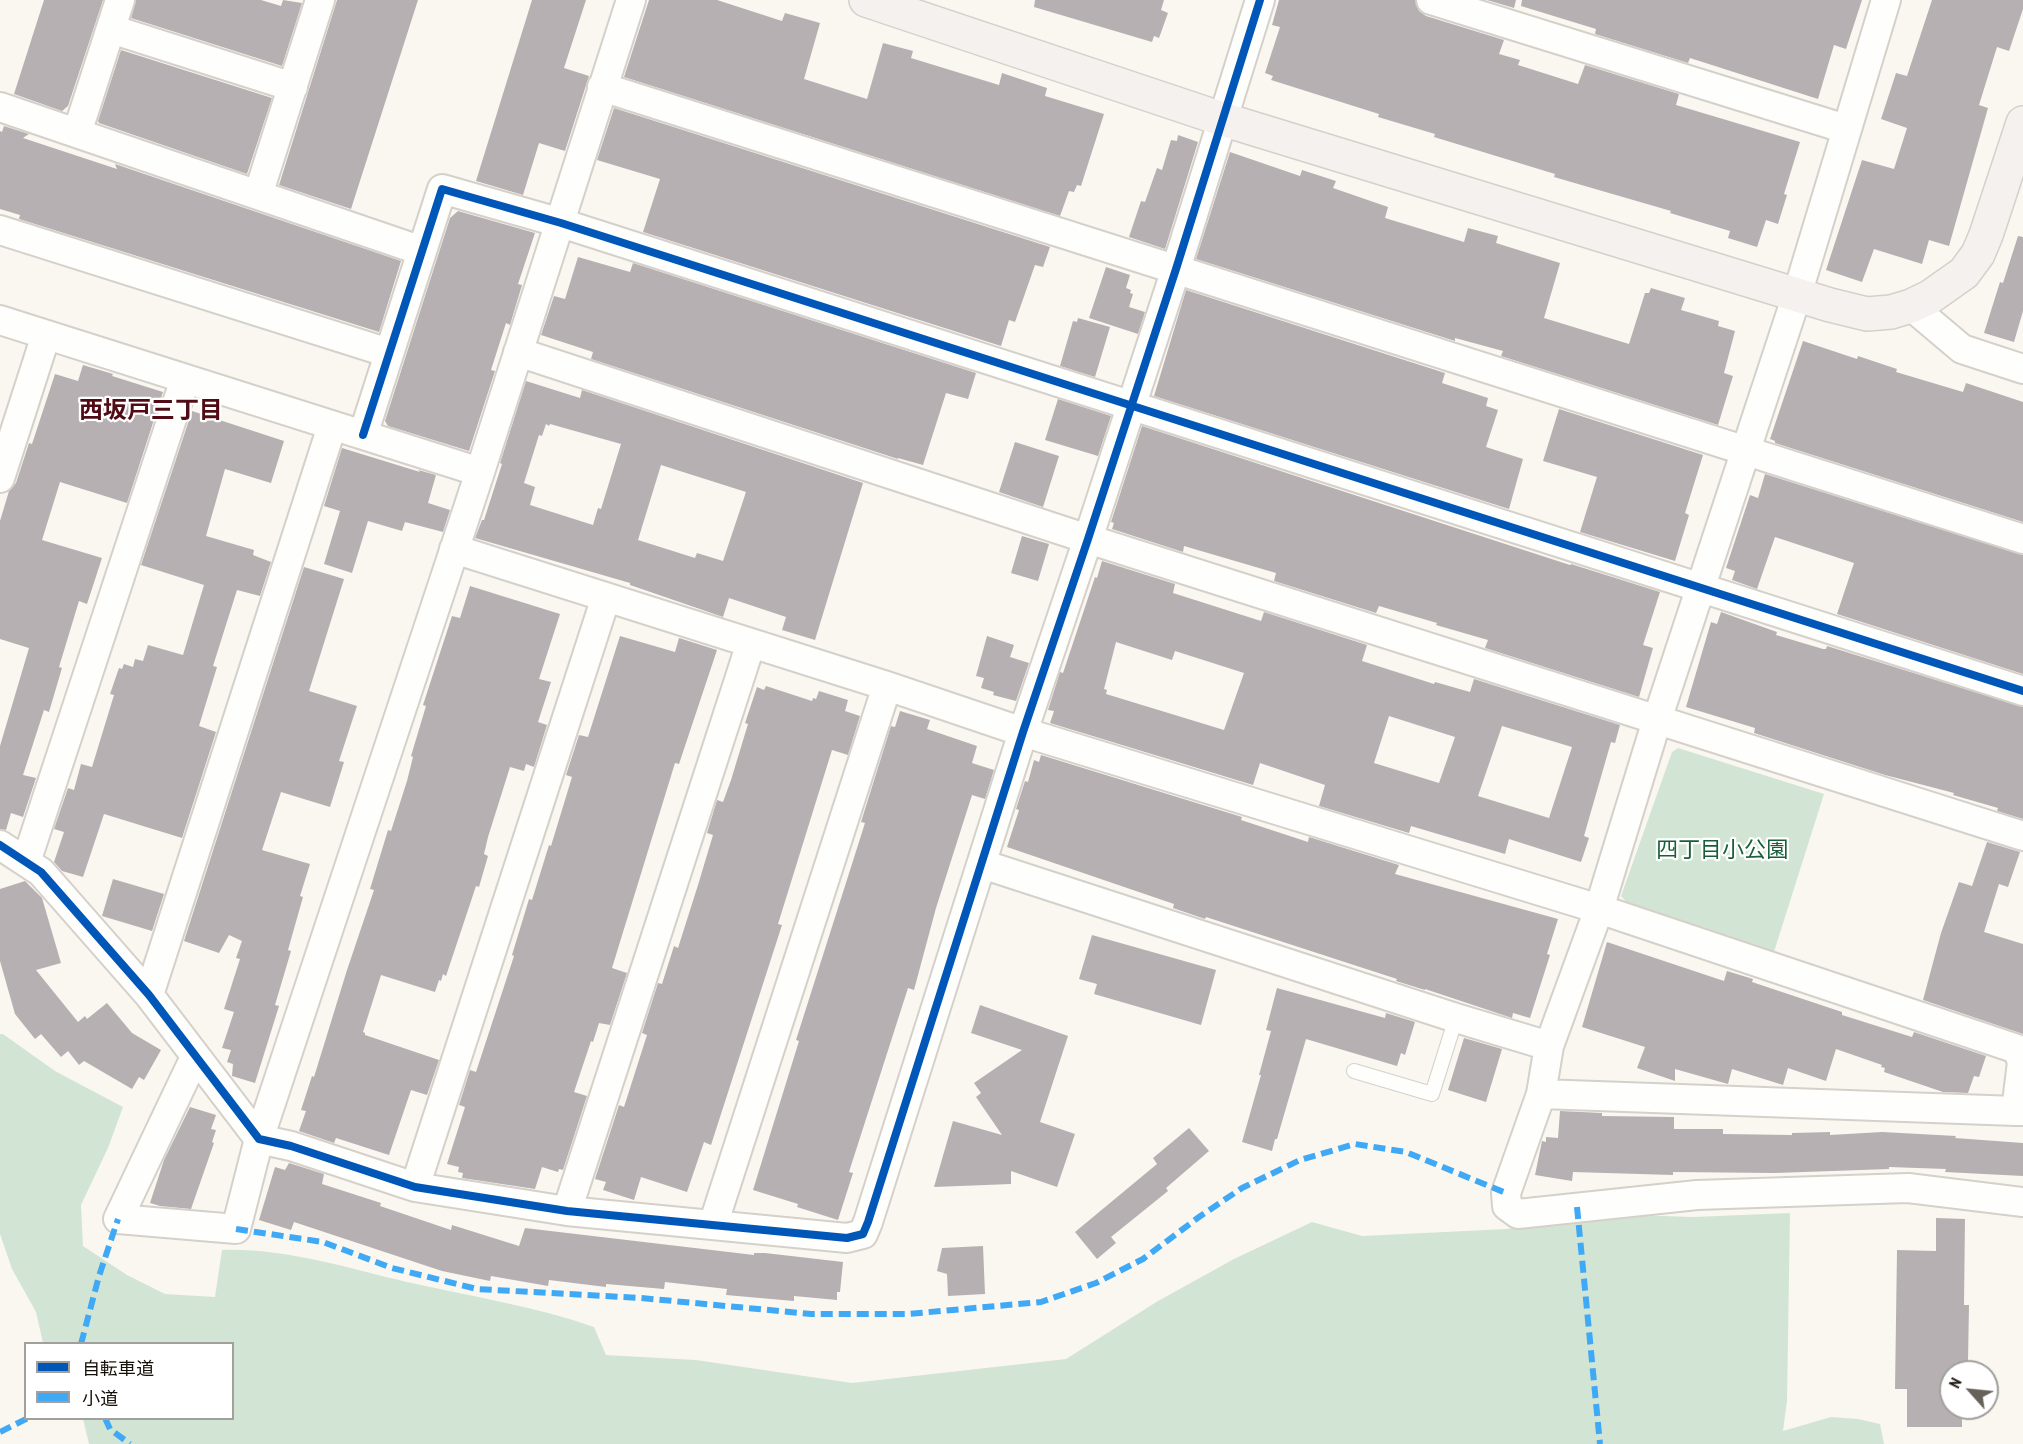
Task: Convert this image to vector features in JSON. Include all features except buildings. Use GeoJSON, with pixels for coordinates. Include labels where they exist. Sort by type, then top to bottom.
{"type":"FeatureCollection","features":[{"type":"Feature","properties":{"kind":"street"},"geometry":{"type":"LineString","coordinates":[[77,133],[120,0]]}},
{"type":"Feature","properties":{"kind":"street"},"geometry":{"type":"LineString","coordinates":[[258,195],[320,0]]}},
{"type":"Feature","properties":{"kind":"street"},"geometry":{"type":"LineString","coordinates":[[195,1058],[118,1219],[236,1229],[260,1139],[480,472],[631,0]]}},
{"type":"Feature","properties":{"kind":"street"},"geometry":{"type":"LineString","coordinates":[[866,0],[1222,119],[1797,295],[1868,314],[1891,312],[1911,306],[1948,286],[1964,273],[1978,254],[1986,235],[2023,123]]}},
{"type":"Feature","properties":{"kind":"street"},"geometry":{"type":"LineString","coordinates":[[0,845],[41,872],[149,995],[195,1058],[260,1139],[291,1146],[415,1187],[567,1211],[847,1238],[863,1234],[1023,732],[1176,269],[1260,0]]}},
{"type":"Feature","properties":{"kind":"street"},"geometry":{"type":"LineString","coordinates":[[1431,0],[1846,129]]}},
{"type":"Feature","properties":{"kind":"street"},"geometry":{"type":"LineString","coordinates":[[1886,0],[1797,295],[1657,720],[1599,909],[1549,1046],[1541,1094],[1506,1193],[1507,1206],[1518,1214],[1697,1195],[1908,1188],[2023,1202]]}},
{"type":"Feature","properties":{"kind":"street"},"geometry":{"type":"LineString","coordinates":[[111,29],[293,87]]}},
{"type":"Feature","properties":{"kind":"street"},"geometry":{"type":"LineString","coordinates":[[602,87],[2023,539]]}},
{"type":"Feature","properties":{"kind":"street"},"geometry":{"type":"LineString","coordinates":[[0,107],[422,251]]}},
{"type":"Feature","properties":{"kind":"street"},"geometry":{"type":"LineString","coordinates":[[363,435],[442,189],[561,223],[2023,691]]}},
{"type":"Feature","properties":{"kind":"street"},"geometry":{"type":"LineString","coordinates":[[0,230],[389,352]]}},
{"type":"Feature","properties":{"kind":"street"},"geometry":{"type":"LineString","coordinates":[[1911,306],[1962,349],[2023,369]]}},
{"type":"Feature","properties":{"kind":"street"},"geometry":{"type":"LineString","coordinates":[[0,320],[480,472]]}},
{"type":"Feature","properties":{"kind":"street"},"geometry":{"type":"LineString","coordinates":[[0,478],[46,334]]}},
{"type":"Feature","properties":{"kind":"street"},"geometry":{"type":"LineString","coordinates":[[518,352],[1088,539],[2023,836]]}},
{"type":"Feature","properties":{"kind":"street"},"geometry":{"type":"LineString","coordinates":[[26,862],[184,379]]}},
{"type":"Feature","properties":{"kind":"street"},"geometry":{"type":"LineString","coordinates":[[149,995],[332,426]]}},
{"type":"Feature","properties":{"kind":"street"},"geometry":{"type":"LineString","coordinates":[[454,549],[887,686],[1023,732],[1599,909],[2017,1049],[2022,1062],[2020,1111],[1541,1094]]}},
{"type":"Feature","properties":{"kind":"street"},"geometry":{"type":"LineString","coordinates":[[415,1187],[606,597]]}},
{"type":"Feature","properties":{"kind":"street"},"geometry":{"type":"LineString","coordinates":[[567,1211],[751,643]]}},
{"type":"Feature","properties":{"kind":"street"},"geometry":{"type":"LineString","coordinates":[[713,1225],[887,686]]}},
{"type":"Feature","properties":{"kind":"street"},"geometry":{"type":"LineString","coordinates":[[982,864],[1549,1046]]}},
{"type":"Feature","properties":{"kind":"lane"},"geometry":{"type":"LineString","coordinates":[[1354,1071],[1432,1094],[1456,1018]]}},
{"type":"Feature","properties":{"kind":"green space","name":"四丁目小公園"},"geometry":{"type":"Polygon","coordinates":[[[1678,748],[1824,794],[1773,955],[1630,906],[1621,896],[1672,752],[1678,748]]]}},
{"type":"Feature","properties":{"kind":"green space"},"geometry":{"type":"Polygon","coordinates":[[[0,1034],[55,1071],[123,1107],[108,1148],[81,1205],[83,1246],[127,1275],[165,1294],[215,1297],[222,1250],[269,1252],[316,1260],[525,1307],[594,1327],[606,1355],[696,1360],[852,1383],[1066,1359],[1158,1301],[1234,1259],[1312,1222],[1362,1236],[1506,1229],[1605,1214],[1693,1217],[1790,1213],[1787,1401],[1783,1431],[1831,1417],[1858,1419],[1880,1424],[1884,1444],[89,1444],[83,1420],[234,1420],[234,1342],[43,1342],[36,1312],[12,1269],[0,1234],[0,1034]]]}},
{"type":"Feature","properties":{"kind":"marked path"},"geometry":{"type":"LineString","coordinates":[[236,1229],[323,1242],[392,1268],[477,1289],[641,1298],[811,1314],[908,1314],[1041,1302],[1096,1283],[1143,1259],[1242,1188],[1300,1160],[1355,1144],[1406,1152],[1506,1193]]}},
{"type":"Feature","properties":{"kind":"marked path"},"geometry":{"type":"LineString","coordinates":[[1577,1207],[1600,1444]]}},
{"type":"Feature","properties":{"kind":"marked path"},"geometry":{"type":"LineString","coordinates":[[82,1342],[99,1276],[118,1219]]}},
{"type":"Feature","properties":{"kind":"marked path"},"geometry":{"type":"LineString","coordinates":[[0,1432],[24,1420]]}},
{"type":"Feature","properties":{"kind":"marked path"},"geometry":{"type":"LineString","coordinates":[[106,1420],[110,1429],[130,1444]]}},
{"type":"Feature","properties":{"kind":"cycle path"},"geometry":{"type":"LineString","coordinates":[[0,845],[41,872],[149,995],[259,1139],[291,1146],[415,1187],[567,1211],[847,1238],[863,1234],[1023,732],[1176,269],[1260,0]]}},
{"type":"Feature","properties":{"kind":"cycle path"},"geometry":{"type":"LineString","coordinates":[[363,435],[442,189],[561,223],[2023,691]]}},
{"type":"Feature","properties":{"kind":"district","name":"西坂戸三丁目"},"geometry":{"type":"Point","coordinates":[151,411]}}]}
